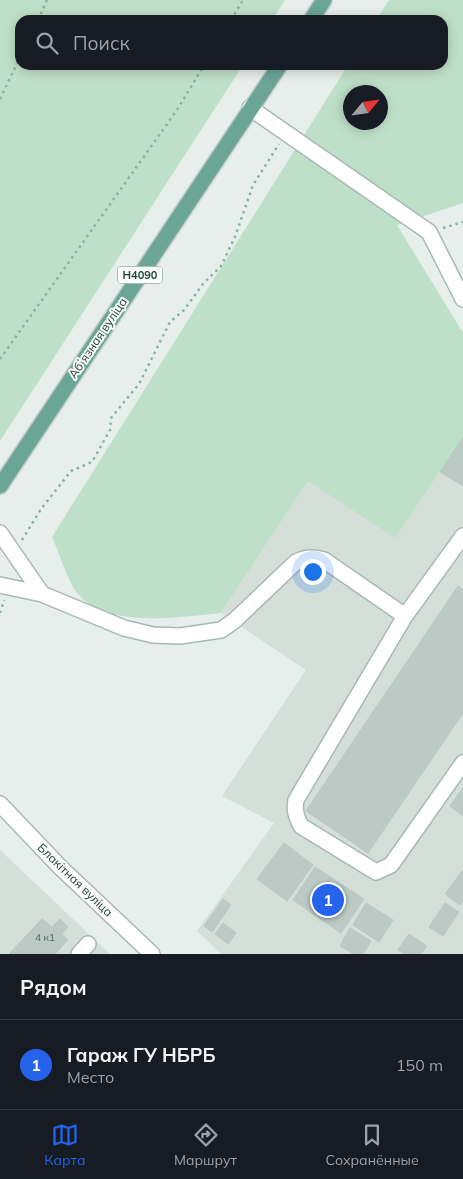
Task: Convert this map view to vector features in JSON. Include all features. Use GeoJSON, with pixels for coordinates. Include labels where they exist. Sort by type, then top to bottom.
{"type":"FeatureCollection","features":[{"type":"Feature","properties":{"kind":"main road"},"geometry":{"type":"LineString","coordinates":[[314,15],[324,0]]}},
{"type":"Feature","properties":{"kind":"main road","name":"Абʼязная вуліца"},"geometry":{"type":"LineString","coordinates":[[0,486],[277,70]]}},
{"type":"Feature","properties":{"kind":"street"},"geometry":{"type":"LineString","coordinates":[[250,108],[286,135],[429,232],[463,299]]}},
{"type":"Feature","properties":{"kind":"street"},"geometry":{"type":"LineString","coordinates":[[0,533],[42,594]]}},
{"type":"Feature","properties":{"kind":"street"},"geometry":{"type":"LineString","coordinates":[[463,536],[405,616],[296,800],[294,810],[302,826],[376,872],[382,871],[391,865],[463,763]]}},
{"type":"Feature","properties":{"kind":"street"},"geometry":{"type":"LineString","coordinates":[[4,586],[42,594],[124,628],[153,635],[203,633],[221,630],[234,621],[296,562],[304,558],[313,557],[324,560],[405,616]]}},
{"type":"Feature","properties":{"kind":"street","name":"Блакітная вуліца"},"geometry":{"type":"LineString","coordinates":[[0,804],[60,867],[152,954]]}},
{"type":"Feature","properties":{"kind":"path"},"geometry":{"type":"LineString","coordinates":[[40,15],[47,0]]}},
{"type":"Feature","properties":{"kind":"path"},"geometry":{"type":"LineString","coordinates":[[235,15],[243,0]]}},
{"type":"Feature","properties":{"kind":"path"},"geometry":{"type":"LineString","coordinates":[[0,99],[15,68]]}},
{"type":"Feature","properties":{"kind":"path"},"geometry":{"type":"LineString","coordinates":[[0,359],[177,110],[201,70]]}},
{"type":"Feature","properties":{"kind":"path"},"geometry":{"type":"LineString","coordinates":[[16,557],[21,541],[41,509],[71,471],[92,462],[110,430],[111,418],[139,384],[170,322],[184,310],[203,284],[221,266],[235,237],[253,184],[286,135]]}},
{"type":"Feature","properties":{"kind":"path"},"geometry":{"type":"LineString","coordinates":[[429,232],[463,222]]}},
{"type":"Feature","properties":{"kind":"path"},"geometry":{"type":"LineString","coordinates":[[0,613],[4,586]]}},
{"type":"Feature","properties":{"kind":"shaded area"},"geometry":{"type":"Polygon","coordinates":[[[463,437],[463,954],[221,954],[197,931],[274,823],[222,796],[306,670],[221,613],[308,481],[463,437]]]}},
{"type":"Feature","properties":{"kind":"shaded area"},"geometry":{"type":"Polygon","coordinates":[[[0,850],[110,954],[0,954],[0,850]]]}},
{"type":"Feature","properties":{"kind":"green space"},"geometry":{"type":"Polygon","coordinates":[[[0,0],[285,0],[275,15],[15,15],[15,70],[240,70],[0,441],[0,0]]]}},
{"type":"Feature","properties":{"kind":"green space"},"geometry":{"type":"Polygon","coordinates":[[[389,0],[463,0],[463,203],[397,225],[463,333],[463,437],[395,538],[308,481],[221,613],[163,618],[120,616],[101,610],[85,601],[73,587],[52,537],[345,70],[448,70],[448,15],[379,15],[389,0]]]}},
{"type":"Feature","properties":{"kind":"building"},"geometry":{"type":"Polygon","coordinates":[[[463,437],[463,486],[440,472],[463,437]]]}},
{"type":"Feature","properties":{"kind":"building"},"geometry":{"type":"Polygon","coordinates":[[[458,586],[463,590],[463,713],[368,853],[306,811],[458,586]]]}},
{"type":"Feature","properties":{"kind":"building"},"geometry":{"type":"Polygon","coordinates":[[[463,788],[463,816],[450,806],[463,788]]]}},
{"type":"Feature","properties":{"kind":"building"},"geometry":{"type":"Polygon","coordinates":[[[284,843],[313,865],[287,901],[257,879],[284,843]]]}},
{"type":"Feature","properties":{"kind":"building"},"geometry":{"type":"Polygon","coordinates":[[[315,867],[364,899],[341,933],[293,900],[315,867]]]}},
{"type":"Feature","properties":{"kind":"building"},"geometry":{"type":"Polygon","coordinates":[[[463,870],[463,901],[460,905],[445,894],[463,870]]]}},
{"type":"Feature","properties":{"kind":"building"},"geometry":{"type":"Polygon","coordinates":[[[223,899],[231,905],[212,932],[204,926],[223,899]]]}},
{"type":"Feature","properties":{"kind":"building"},"geometry":{"type":"Polygon","coordinates":[[[366,903],[393,920],[379,942],[353,925],[366,903]]]}},
{"type":"Feature","properties":{"kind":"building"},"geometry":{"type":"Polygon","coordinates":[[[445,903],[459,912],[443,936],[429,927],[445,903]]]}},
{"type":"Feature","properties":{"kind":"building"},"geometry":{"type":"Polygon","coordinates":[[[42,919],[52,927],[60,919],[68,927],[62,934],[68,940],[55,954],[9,954],[42,919]]]}},
{"type":"Feature","properties":{"kind":"building"},"geometry":{"type":"Polygon","coordinates":[[[223,923],[236,933],[228,944],[215,934],[223,923]]]}},
{"type":"Feature","properties":{"kind":"building"},"geometry":{"type":"Polygon","coordinates":[[[350,928],[371,941],[363,954],[354,954],[340,946],[350,928]]]}},
{"type":"Feature","properties":{"kind":"building"},"geometry":{"type":"Polygon","coordinates":[[[409,934],[427,946],[421,954],[404,954],[398,950],[409,934]]]}},
{"type":"Feature","properties":{"kind":"place","name":"Гараж ГУ НБРБ"},"geometry":{"type":"Point","coordinates":[328,900]}}]}
